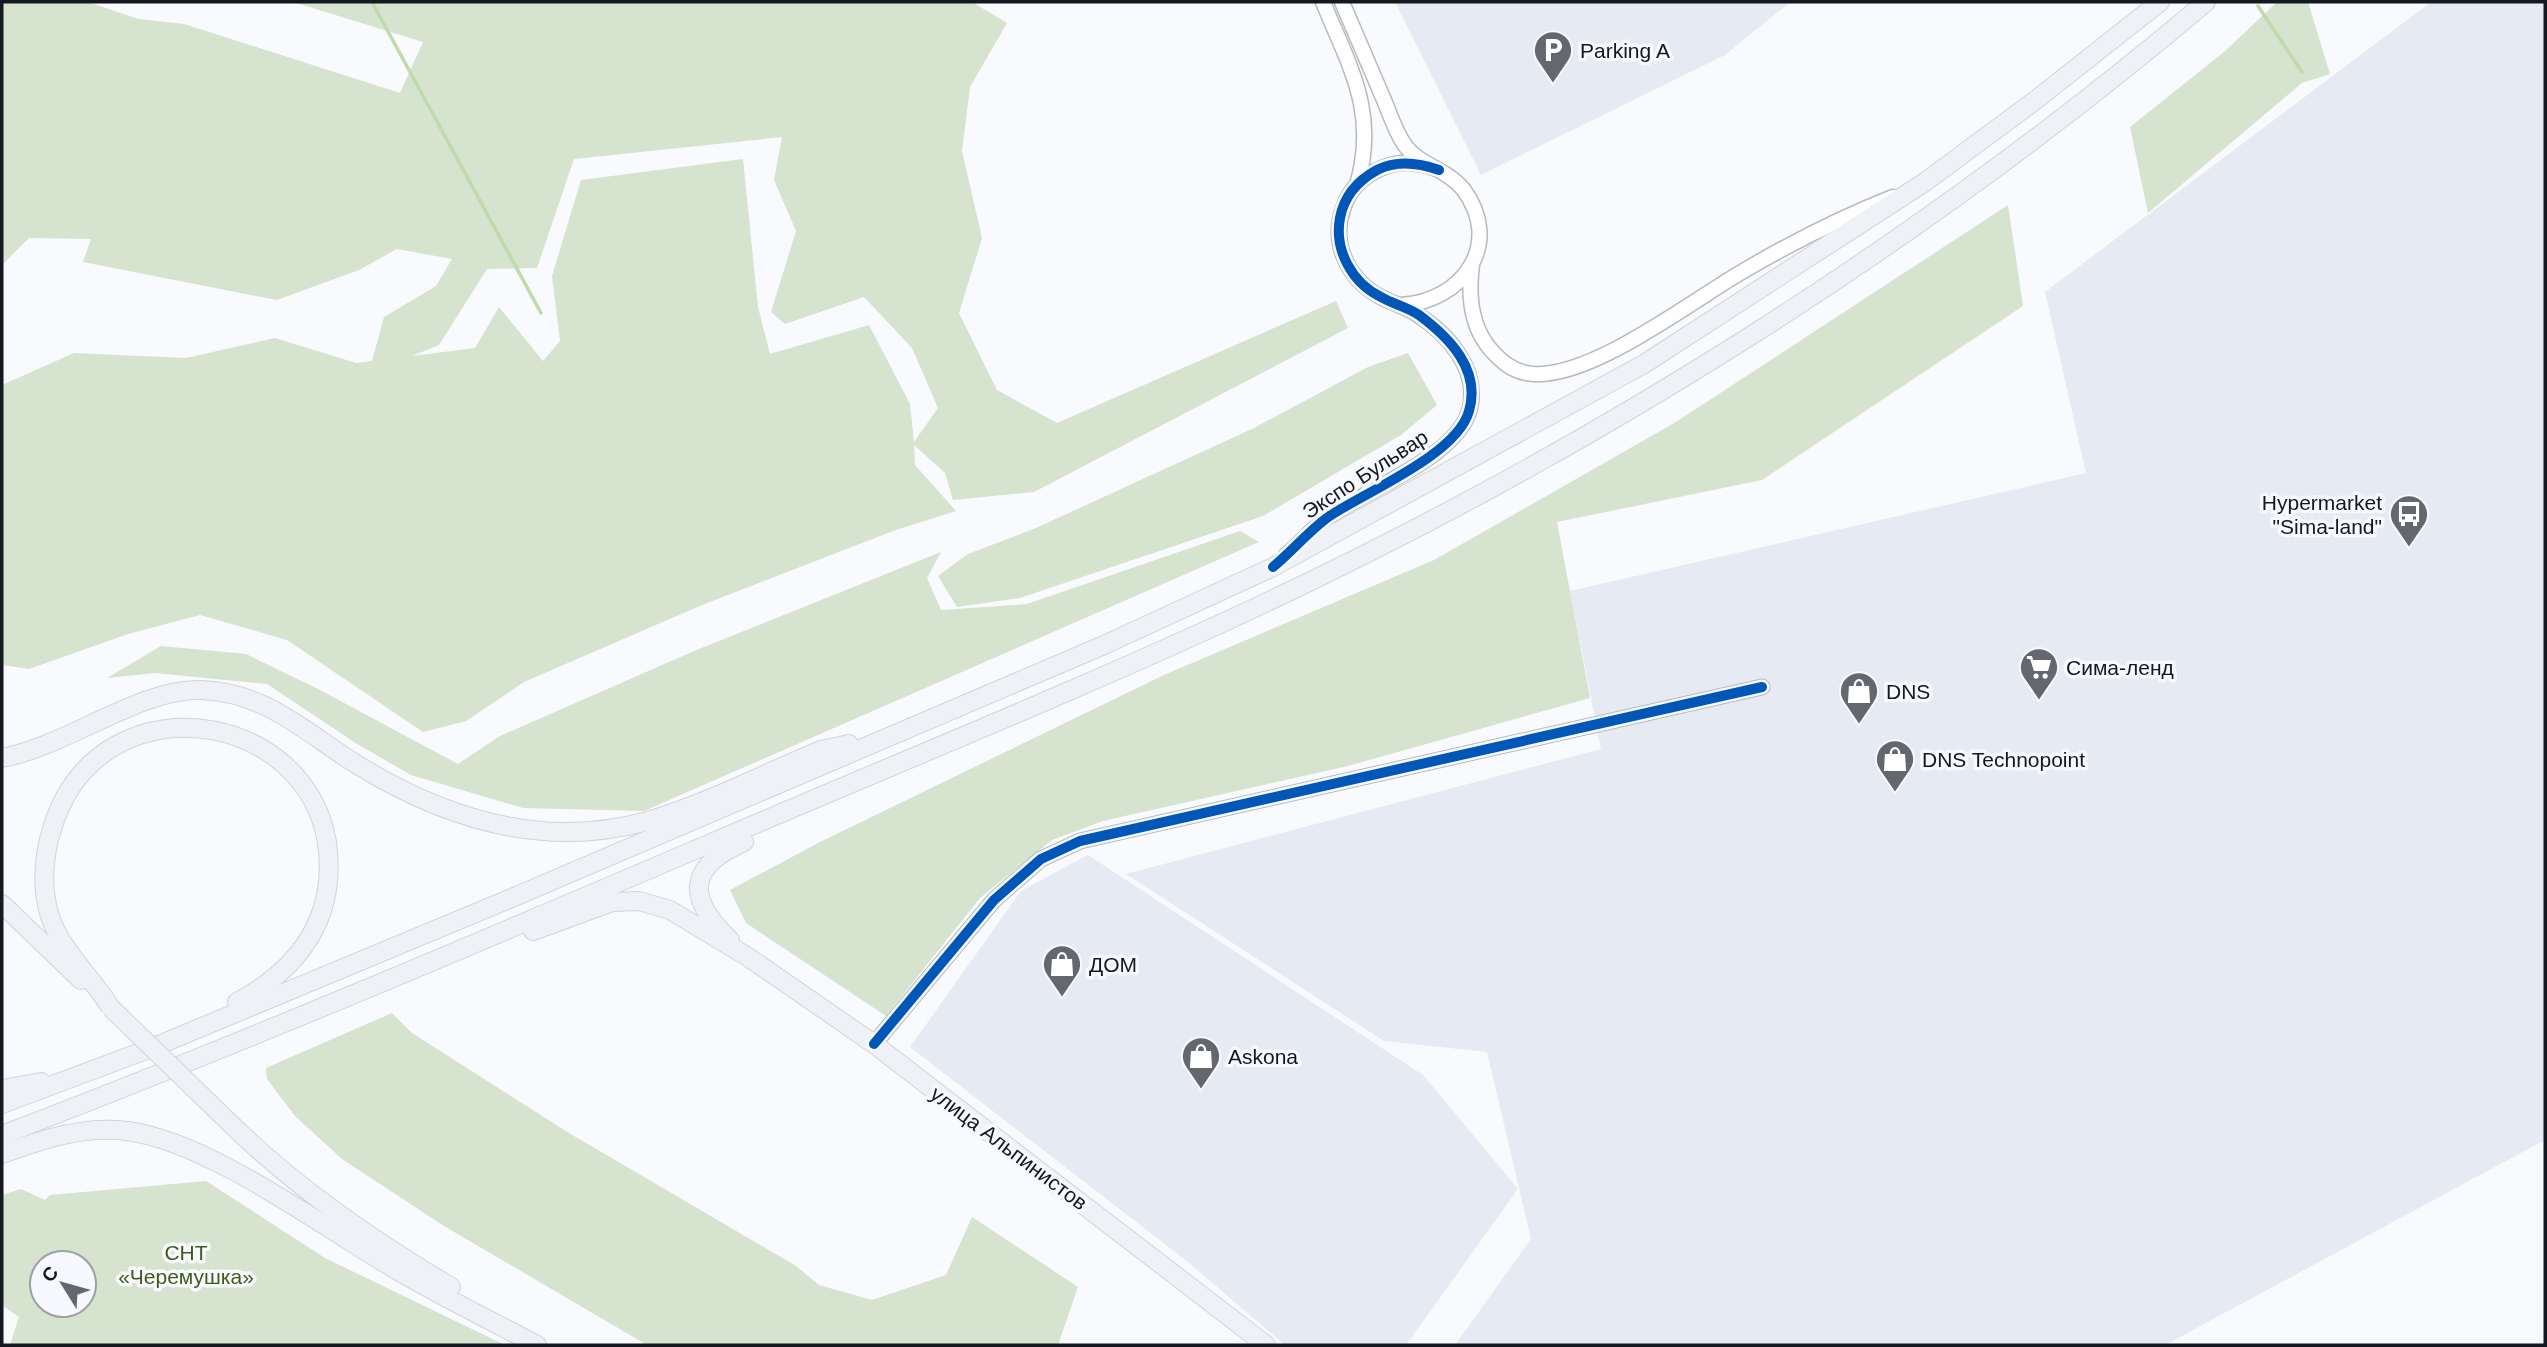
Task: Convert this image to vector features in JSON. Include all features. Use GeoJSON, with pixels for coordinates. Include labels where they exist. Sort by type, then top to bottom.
{"type":"FeatureCollection","features":[{"type":"Feature","properties":{"kind":"main road"},"geometry":{"type":"LineString","coordinates":[[2,1104],[154,1047],[507,901],[1104,645],[1273,567],[1644,365],[1913,188],[2037,99],[2160,2]]}},
{"type":"Feature","properties":{"kind":"main road"},"geometry":{"type":"LineString","coordinates":[[2,1135],[249,1039],[920,754],[1250,610],[1514,475],[1630,409],[1793,307],[1943,207],[2057,125],[2206,2]]}},
{"type":"Feature","properties":{"kind":"main road"},"geometry":{"type":"LineString","coordinates":[[2,758],[38,749],[161,696],[184,690],[213,691],[242,696],[272,708],[385,781],[438,807],[508,828],[570,832],[644,822],[821,750],[896,732]]}},
{"type":"Feature","properties":{"kind":"main road"},"geometry":{"type":"LineString","coordinates":[[110,1007],[99,987],[59,936],[48,912],[45,863],[52,829],[65,796],[91,765],[108,751],[132,737],[153,730],[201,727],[248,739],[287,768],[314,803],[322,822],[330,866],[321,916],[298,956],[272,980],[154,1047]]}},
{"type":"Feature","properties":{"kind":"main road"},"geometry":{"type":"LineString","coordinates":[[748,957],[719,929],[701,905],[697,885],[703,869],[723,851],[875,783],[920,754]]}},
{"type":"Feature","properties":{"kind":"main road"},"geometry":{"type":"LineString","coordinates":[[384,982],[429,973],[601,905],[626,900],[646,902],[670,910],[748,957]]}},
{"type":"Feature","properties":{"kind":"main road"},"geometry":{"type":"LineString","coordinates":[[2,904],[272,1164],[367,1234],[468,1297],[553,1345]]}},
{"type":"Feature","properties":{"kind":"main road"},"geometry":{"type":"LineString","coordinates":[[2,919],[26,942],[68,968]]}},
{"type":"Feature","properties":{"kind":"main road","name":"улица Альпинистов"},"geometry":{"type":"LineString","coordinates":[[748,957],[874,1044],[1266,1345]]}},
{"type":"Feature","properties":{"kind":"main road"},"geometry":{"type":"LineString","coordinates":[[2,1089],[65,1080]]}},
{"type":"Feature","properties":{"kind":"main road"},"geometry":{"type":"LineString","coordinates":[[2,1154],[50,1138],[96,1130],[127,1131],[160,1139],[251,1182],[401,1273],[537,1345]]}},
{"type":"Feature","properties":{"kind":"street","name":"Экспо Бульвар"},"geometry":{"type":"LineString","coordinates":[[1273,567],[1325,519],[1437,451],[1467,419],[1472,388],[1465,362],[1435,329],[1401,305],[1367,288],[1350,269],[1340,250],[1341,214],[1348,195],[1357,185],[1367,133],[1355,78],[1323,2]]}},
{"type":"Feature","properties":{"kind":"street"},"geometry":{"type":"LineString","coordinates":[[1342,2],[1404,145],[1463,190],[1476,215],[1478,245],[1472,265],[1471,306],[1482,339],[1514,369],[1528,373],[1559,372],[1605,354],[1786,246],[1913,188]]}},
{"type":"Feature","properties":{"kind":"street"},"geometry":{"type":"LineString","coordinates":[[1357,185],[1373,172],[1395,164],[1407,163],[1439,170]]}},
{"type":"Feature","properties":{"kind":"street"},"geometry":{"type":"LineString","coordinates":[[1401,305],[1417,304],[1447,293],[1472,265]]}},
{"type":"Feature","properties":{"kind":"street"},"geometry":{"type":"LineString","coordinates":[[874,1044],[994,900],[1041,859],[1080,841],[1762,687]]}},
{"type":"Feature","properties":{"kind":"shaded area"},"geometry":{"type":"Polygon","coordinates":[[[1395,2],[1790,2],[1725,55],[1481,175],[1395,2]]]}},
{"type":"Feature","properties":{"kind":"shaded area"},"geometry":{"type":"Polygon","coordinates":[[[2431,2],[2545,2],[2545,1140],[2165,1345],[1455,1345],[1531,1239],[1487,1052],[1384,1041],[1126,874],[1601,749],[1570,591],[2086,473],[2045,292],[2431,2]]]}},
{"type":"Feature","properties":{"kind":"shaded area"},"geometry":{"type":"Polygon","coordinates":[[[1088,855],[1423,1075],[1518,1189],[1406,1345],[1285,1345],[1188,1262],[910,1047],[1021,891],[1088,855]]]}},
{"type":"Feature","properties":{"kind":"green space"},"geometry":{"type":"Polygon","coordinates":[[[2,2],[88,2],[138,19],[184,24],[400,93],[423,42],[293,2],[972,2],[1007,23],[970,87],[962,151],[982,238],[959,313],[997,390],[1057,423],[1336,301],[1348,328],[1034,492],[953,500],[945,473],[914,445],[915,465],[956,511],[893,531],[702,605],[524,682],[466,721],[423,732],[287,640],[200,615],[128,634],[29,669],[2,665],[2,385],[74,353],[186,358],[275,338],[356,363],[372,361],[384,317],[436,286],[452,259],[397,249],[359,270],[277,300],[83,262],[91,239],[29,238],[2,265],[2,2]],[[782,137],[574,159],[537,268],[487,269],[439,345],[412,356],[475,348],[499,307],[543,361],[560,341],[552,276],[581,180],[743,159],[758,307],[770,354],[869,325],[910,404],[914,442],[938,408],[912,348],[864,297],[785,324],[771,312],[796,231],[774,180],[782,137]]]}},
{"type":"Feature","properties":{"kind":"green space"},"geometry":{"type":"Polygon","coordinates":[[[2277,2],[2308,2],[2330,74],[2302,83],[2148,213],[2130,127],[2224,52],[2277,2]]]}},
{"type":"Feature","properties":{"kind":"green space"},"geometry":{"type":"Polygon","coordinates":[[[2008,205],[2023,306],[1762,480],[1557,522],[1590,698],[1348,766],[1103,821],[1052,840],[980,898],[886,1016],[746,923],[730,890],[820,842],[1164,675],[1434,560],[1676,422],[2008,205]]]}},
{"type":"Feature","properties":{"kind":"green space"},"geometry":{"type":"Polygon","coordinates":[[[1408,353],[1437,405],[1401,435],[1263,516],[1020,598],[957,607],[938,576],[968,554],[1036,528],[1254,428],[1368,367],[1408,353]]]}},
{"type":"Feature","properties":{"kind":"green space"},"geometry":{"type":"Polygon","coordinates":[[[1240,531],[1259,542],[644,811],[523,808],[411,775],[357,744],[267,684],[155,673],[107,678],[161,646],[246,654],[458,764],[500,736],[694,651],[941,552],[927,578],[941,610],[1027,604],[1240,531]]]}},
{"type":"Feature","properties":{"kind":"green space"},"geometry":{"type":"Polygon","coordinates":[[[392,1013],[412,1033],[569,1133],[796,1266],[819,1285],[872,1300],[946,1275],[972,1217],[1078,1287],[1058,1345],[647,1345],[444,1226],[342,1159],[295,1116],[267,1079],[266,1068],[392,1013]]]}},
{"type":"Feature","properties":{"kind":"green space","name":"СНТ «Черемушка»"},"geometry":{"type":"Polygon","coordinates":[[[206,1181],[325,1258],[505,1345],[10,1345],[19,1317],[2,1305],[2,1195],[21,1189],[45,1200],[50,1195],[206,1181]]]}},
{"type":"Feature","properties":{"kind":"waterway"},"geometry":{"type":"LineString","coordinates":[[372,2],[541,313]]}},
{"type":"Feature","properties":{"kind":"waterway"},"geometry":{"type":"LineString","coordinates":[[2258,6],[2302,72]]}},
{"type":"Feature","properties":{"kind":"cycle path"},"geometry":{"type":"LineString","coordinates":[[1273,567],[1328,517],[1408,471],[1447,443],[1461,427],[1469,411],[1471,382],[1467,369],[1452,345],[1419,315],[1381,297],[1362,283],[1347,264],[1340,242],[1340,218],[1345,203],[1352,190],[1370,174],[1400,164],[1416,164],[1439,170]]}},
{"type":"Feature","properties":{"kind":"cycle path"},"geometry":{"type":"LineString","coordinates":[[874,1044],[994,900],[1041,859],[1080,841],[1762,687]]}},
{"type":"Feature","properties":{"kind":"place","name":"Parking A"},"geometry":{"type":"Point","coordinates":[1553,84]}},
{"type":"Feature","properties":{"kind":"place","name":"Hypermarket \"Sima-land\""},"geometry":{"type":"Point","coordinates":[2409,548]}},
{"type":"Feature","properties":{"kind":"place","name":"Сима-ленд"},"geometry":{"type":"Point","coordinates":[2039,701]}},
{"type":"Feature","properties":{"kind":"place","name":"DNS"},"geometry":{"type":"Point","coordinates":[1859,725]}},
{"type":"Feature","properties":{"kind":"place","name":"DNS Technopoint"},"geometry":{"type":"Point","coordinates":[1895,793]}},
{"type":"Feature","properties":{"kind":"place","name":"ДОМ"},"geometry":{"type":"Point","coordinates":[1062,998]}},
{"type":"Feature","properties":{"kind":"place","name":"Askona"},"geometry":{"type":"Point","coordinates":[1201,1090]}}]}
